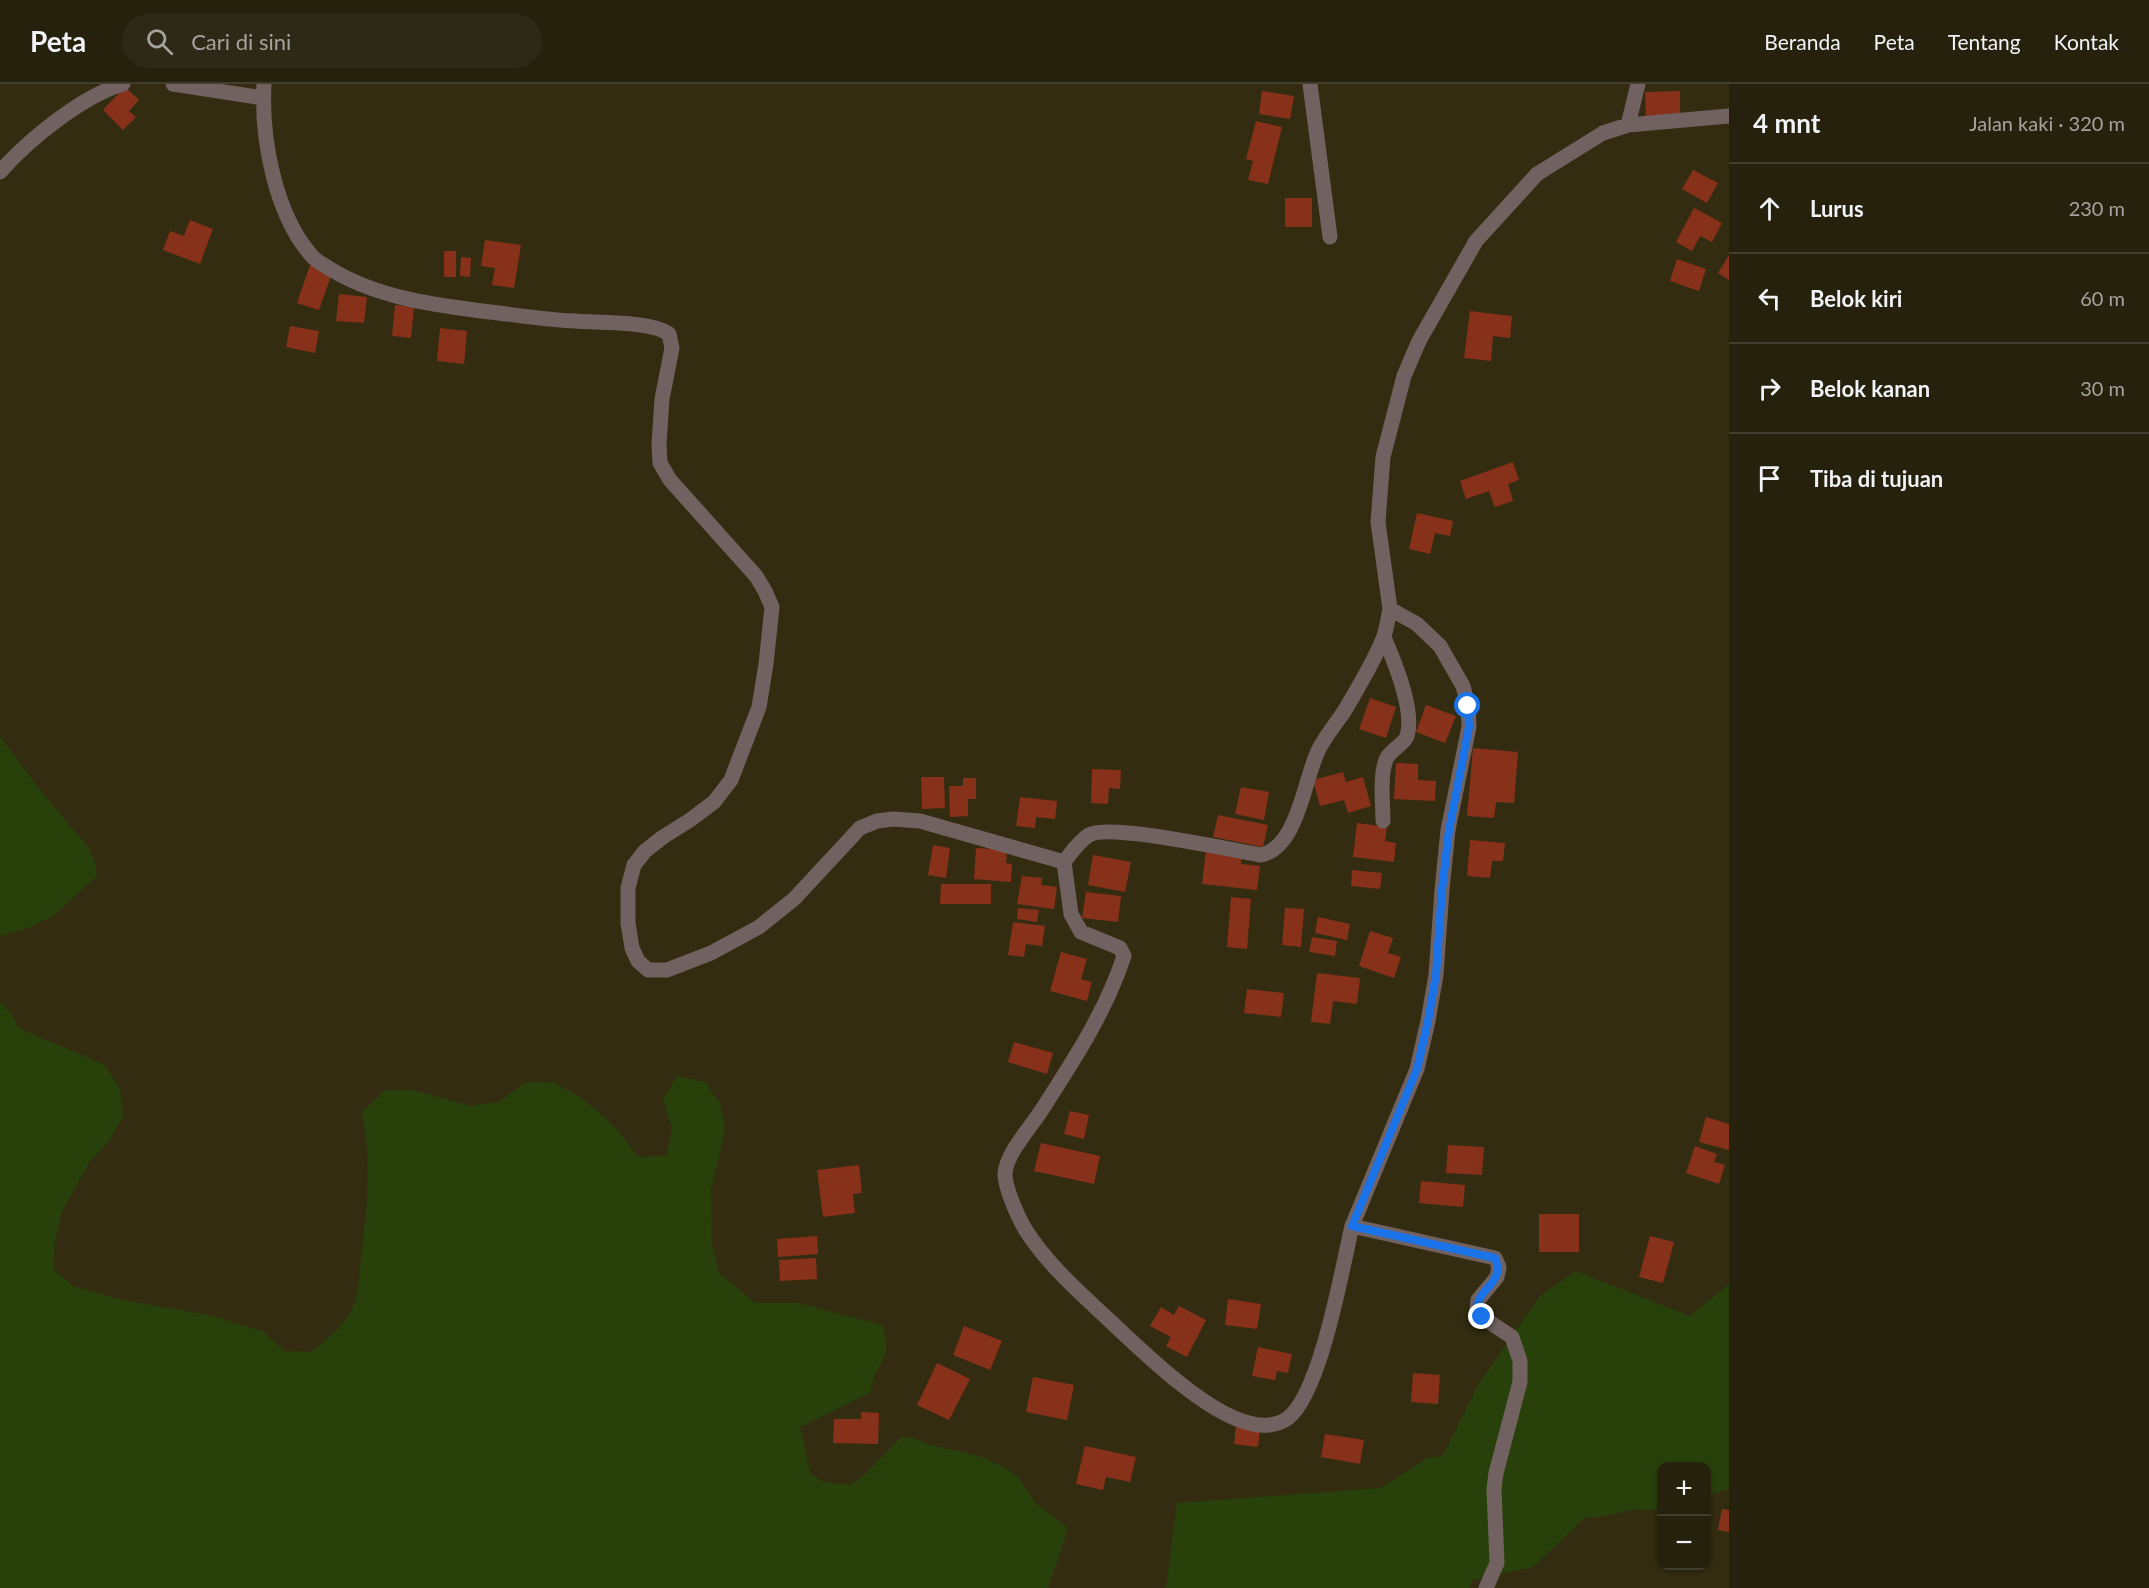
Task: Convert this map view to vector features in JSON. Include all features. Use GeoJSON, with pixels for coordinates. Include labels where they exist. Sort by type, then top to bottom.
{"type":"FeatureCollection","features":[{"type":"Feature","properties":{"kind":"street"},"geometry":{"type":"LineString","coordinates":[[0,172],[12,158],[67,114],[86,101],[123,84]]}},
{"type":"Feature","properties":{"kind":"street"},"geometry":{"type":"LineString","coordinates":[[173,84],[264,91],[268,148],[277,190],[286,216],[314,258],[339,274],[366,286],[437,306],[562,321],[649,326],[664,330],[669,334],[672,348],[659,424],[660,463],[670,480],[756,576],[772,607],[759,707],[731,780],[714,802],[645,851],[634,865],[628,888],[628,922],[632,948],[638,961],[648,970],[667,970],[711,953],[759,927],[795,898],[861,828],[877,821],[894,819],[920,821],[1064,862]]}},
{"type":"Feature","properties":{"kind":"street"},"geometry":{"type":"LineString","coordinates":[[1310,84],[1330,237]]}},
{"type":"Feature","properties":{"kind":"street"},"geometry":{"type":"LineString","coordinates":[[1628,125],[1638,84]]}},
{"type":"Feature","properties":{"kind":"street"},"geometry":{"type":"LineString","coordinates":[[1064,862],[1088,836],[1098,832],[1137,834],[1261,855],[1271,853],[1278,847],[1305,793],[1317,753],[1330,729],[1347,707],[1384,637],[1390,609],[1378,522],[1383,457],[1404,376],[1419,341],[1476,241],[1537,174],[1603,133],[1628,125],[1729,116]]}},
{"type":"Feature","properties":{"kind":"street"},"geometry":{"type":"LineString","coordinates":[[1064,862],[1071,914],[1081,932],[1120,948],[1124,956],[1111,994],[1096,1021],[1043,1109],[1008,1160],[1005,1179],[1011,1196],[1025,1228],[1054,1266],[1160,1367],[1197,1396],[1230,1416],[1250,1424],[1279,1424],[1290,1416],[1306,1394],[1329,1329],[1352,1226],[1417,1069],[1436,975],[1449,830],[1469,727],[1468,706],[1463,686],[1440,646],[1417,624],[1390,609]]}},
{"type":"Feature","properties":{"kind":"street"},"geometry":{"type":"LineString","coordinates":[[1383,821],[1383,774],[1387,758],[1397,745],[1406,739],[1408,727],[1400,674],[1384,637]]}},
{"type":"Feature","properties":{"kind":"street"},"geometry":{"type":"LineString","coordinates":[[1352,1226],[1495,1258],[1499,1267],[1497,1277],[1478,1300],[1477,1309],[1482,1317],[1512,1337],[1520,1361],[1520,1382],[1496,1473],[1494,1489],[1497,1563],[1486,1588]]}},
{"type":"Feature","properties":{"kind":"green space"},"geometry":{"type":"Polygon","coordinates":[[[0,736],[39,789],[89,848],[97,876],[53,916],[26,929],[0,936],[0,736]]]}},
{"type":"Feature","properties":{"kind":"green space"},"geometry":{"type":"Polygon","coordinates":[[[0,1002],[12,1015],[18,1028],[105,1065],[120,1089],[123,1116],[109,1141],[90,1161],[62,1212],[55,1240],[53,1269],[73,1286],[127,1301],[209,1315],[264,1332],[284,1351],[311,1352],[337,1329],[353,1307],[359,1280],[368,1167],[362,1112],[384,1091],[412,1090],[470,1106],[499,1102],[524,1083],[553,1082],[580,1097],[602,1115],[621,1134],[638,1157],[667,1156],[672,1127],[663,1099],[677,1076],[705,1082],[721,1105],[725,1133],[711,1189],[712,1245],[719,1273],[755,1303],[798,1303],[882,1325],[884,1332],[886,1351],[874,1376],[871,1392],[800,1427],[810,1473],[823,1482],[851,1485],[862,1477],[901,1437],[914,1438],[927,1444],[982,1457],[1009,1470],[1019,1478],[1035,1503],[1068,1528],[1048,1588],[0,1588],[0,1002]]]}},
{"type":"Feature","properties":{"kind":"green space"},"geometry":{"type":"Polygon","coordinates":[[[1576,1271],[1690,1316],[1729,1284],[1729,1489],[1711,1495],[1711,1462],[1657,1462],[1657,1509],[1630,1510],[1585,1518],[1533,1567],[1472,1580],[1470,1588],[1166,1588],[1177,1503],[1380,1488],[1428,1458],[1442,1457],[1478,1385],[1540,1296],[1576,1271]]]}},
{"type":"Feature","properties":{"kind":"building"},"geometry":{"type":"Polygon","coordinates":[[[125,87],[139,100],[129,111],[136,117],[123,130],[103,110],[125,87]]]}},
{"type":"Feature","properties":{"kind":"building"},"geometry":{"type":"Polygon","coordinates":[[[1262,91],[1294,96],[1290,119],[1259,114],[1262,91]]]}},
{"type":"Feature","properties":{"kind":"building"},"geometry":{"type":"Polygon","coordinates":[[[1680,91],[1680,120],[1646,121],[1645,92],[1680,91]]]}},
{"type":"Feature","properties":{"kind":"building"},"geometry":{"type":"Polygon","coordinates":[[[1256,121],[1282,127],[1268,184],[1248,180],[1253,161],[1246,159],[1256,121]]]}},
{"type":"Feature","properties":{"kind":"building"},"geometry":{"type":"Polygon","coordinates":[[[1693,170],[1718,183],[1707,203],[1682,189],[1693,170]]]}},
{"type":"Feature","properties":{"kind":"building"},"geometry":{"type":"Polygon","coordinates":[[[1285,198],[1312,198],[1312,227],[1285,227],[1285,198]]]}},
{"type":"Feature","properties":{"kind":"building"},"geometry":{"type":"Polygon","coordinates":[[[1694,208],[1722,223],[1712,242],[1700,236],[1692,251],[1676,242],[1694,208]]]}},
{"type":"Feature","properties":{"kind":"building"},"geometry":{"type":"Polygon","coordinates":[[[190,220],[213,229],[200,264],[163,250],[170,231],[184,236],[190,220]]]}},
{"type":"Feature","properties":{"kind":"building"},"geometry":{"type":"Polygon","coordinates":[[[485,240],[521,245],[514,288],[492,285],[495,268],[481,266],[485,240]]]}},
{"type":"Feature","properties":{"kind":"building"},"geometry":{"type":"Polygon","coordinates":[[[444,251],[456,251],[456,277],[444,277],[444,251]]]}},
{"type":"Feature","properties":{"kind":"building"},"geometry":{"type":"Polygon","coordinates":[[[1729,255],[1729,280],[1718,273],[1729,255]]]}},
{"type":"Feature","properties":{"kind":"building"},"geometry":{"type":"Polygon","coordinates":[[[461,257],[471,258],[470,277],[460,276],[461,257]]]}},
{"type":"Feature","properties":{"kind":"building"},"geometry":{"type":"Polygon","coordinates":[[[1677,259],[1706,269],[1699,291],[1670,281],[1677,259]]]}},
{"type":"Feature","properties":{"kind":"building"},"geometry":{"type":"Polygon","coordinates":[[[310,265],[332,273],[319,310],[297,303],[310,265]]]}},
{"type":"Feature","properties":{"kind":"building"},"geometry":{"type":"Polygon","coordinates":[[[339,294],[367,297],[364,323],[336,321],[339,294]]]}},
{"type":"Feature","properties":{"kind":"building"},"geometry":{"type":"Polygon","coordinates":[[[395,305],[414,307],[411,338],[392,336],[395,305]]]}},
{"type":"Feature","properties":{"kind":"building"},"geometry":{"type":"Polygon","coordinates":[[[1470,311],[1512,316],[1510,338],[1493,336],[1491,361],[1464,358],[1470,311]]]}},
{"type":"Feature","properties":{"kind":"building"},"geometry":{"type":"Polygon","coordinates":[[[290,326],[319,331],[315,353],[286,347],[290,326]]]}},
{"type":"Feature","properties":{"kind":"building"},"geometry":{"type":"Polygon","coordinates":[[[440,328],[467,331],[464,364],[437,361],[440,328]]]}},
{"type":"Feature","properties":{"kind":"building"},"geometry":{"type":"Polygon","coordinates":[[[1513,462],[1519,480],[1508,484],[1513,501],[1495,507],[1489,491],[1466,499],[1460,481],[1513,462]]]}},
{"type":"Feature","properties":{"kind":"building"},"geometry":{"type":"Polygon","coordinates":[[[1417,513],[1453,521],[1450,536],[1435,533],[1430,554],[1409,549],[1417,513]]]}},
{"type":"Feature","properties":{"kind":"building"},"geometry":{"type":"Polygon","coordinates":[[[1370,698],[1396,707],[1386,738],[1359,729],[1370,698]]]}},
{"type":"Feature","properties":{"kind":"building"},"geometry":{"type":"Polygon","coordinates":[[[1426,705],[1456,716],[1445,743],[1416,732],[1426,705]]]}},
{"type":"Feature","properties":{"kind":"building"},"geometry":{"type":"Polygon","coordinates":[[[1473,748],[1518,752],[1514,803],[1496,802],[1494,818],[1467,816],[1473,748]]]}},
{"type":"Feature","properties":{"kind":"building"},"geometry":{"type":"Polygon","coordinates":[[[1396,763],[1418,764],[1418,780],[1436,781],[1435,801],[1394,799],[1396,763]]]}},
{"type":"Feature","properties":{"kind":"building"},"geometry":{"type":"Polygon","coordinates":[[[1092,769],[1121,770],[1120,789],[1109,788],[1108,804],[1091,803],[1092,769]]]}},
{"type":"Feature","properties":{"kind":"building"},"geometry":{"type":"Polygon","coordinates":[[[1343,772],[1346,782],[1363,777],[1371,806],[1348,813],[1344,800],[1320,806],[1313,780],[1343,772]]]}},
{"type":"Feature","properties":{"kind":"building"},"geometry":{"type":"Polygon","coordinates":[[[921,777],[944,777],[945,808],[922,809],[921,777]]]}},
{"type":"Feature","properties":{"kind":"building"},"geometry":{"type":"Polygon","coordinates":[[[963,778],[976,778],[976,799],[968,799],[968,816],[950,817],[949,786],[963,786],[963,778]]]}},
{"type":"Feature","properties":{"kind":"building"},"geometry":{"type":"Polygon","coordinates":[[[1241,787],[1269,792],[1264,820],[1235,814],[1241,787]]]}},
{"type":"Feature","properties":{"kind":"building"},"geometry":{"type":"Polygon","coordinates":[[[1020,797],[1057,801],[1055,819],[1036,817],[1035,828],[1016,826],[1020,797]]]}},
{"type":"Feature","properties":{"kind":"building"},"geometry":{"type":"Polygon","coordinates":[[[1218,815],[1268,825],[1263,847],[1213,837],[1218,815]]]}},
{"type":"Feature","properties":{"kind":"building"},"geometry":{"type":"Polygon","coordinates":[[[1357,823],[1387,827],[1385,841],[1396,843],[1394,862],[1353,857],[1357,823]]]}},
{"type":"Feature","properties":{"kind":"building"},"geometry":{"type":"Polygon","coordinates":[[[1470,840],[1505,843],[1503,861],[1492,861],[1490,878],[1467,876],[1470,840]]]}},
{"type":"Feature","properties":{"kind":"building"},"geometry":{"type":"Polygon","coordinates":[[[933,845],[950,848],[946,878],[928,875],[933,845]]]}},
{"type":"Feature","properties":{"kind":"building"},"geometry":{"type":"Polygon","coordinates":[[[976,848],[1007,850],[1006,863],[1012,864],[1011,882],[974,879],[976,848]]]}},
{"type":"Feature","properties":{"kind":"building"},"geometry":{"type":"Polygon","coordinates":[[[1206,851],[1242,855],[1241,864],[1260,866],[1257,890],[1202,884],[1206,851]]]}},
{"type":"Feature","properties":{"kind":"building"},"geometry":{"type":"Polygon","coordinates":[[[1093,855],[1131,862],[1125,892],[1088,885],[1093,855]]]}},
{"type":"Feature","properties":{"kind":"building"},"geometry":{"type":"Polygon","coordinates":[[[1352,870],[1382,873],[1380,889],[1351,886],[1352,870]]]}},
{"type":"Feature","properties":{"kind":"building"},"geometry":{"type":"Polygon","coordinates":[[[1022,876],[1042,878],[1041,885],[1057,887],[1054,909],[1017,904],[1022,876]]]}},
{"type":"Feature","properties":{"kind":"building"},"geometry":{"type":"Polygon","coordinates":[[[941,884],[991,884],[991,904],[940,904],[941,884]]]}},
{"type":"Feature","properties":{"kind":"building"},"geometry":{"type":"Polygon","coordinates":[[[1086,892],[1121,896],[1118,922],[1082,918],[1086,892]]]}},
{"type":"Feature","properties":{"kind":"building"},"geometry":{"type":"Polygon","coordinates":[[[1231,897],[1251,899],[1247,949],[1227,947],[1231,897]]]}},
{"type":"Feature","properties":{"kind":"building"},"geometry":{"type":"Polygon","coordinates":[[[1018,908],[1039,910],[1037,922],[1017,919],[1018,908]]]}},
{"type":"Feature","properties":{"kind":"building"},"geometry":{"type":"Polygon","coordinates":[[[1285,908],[1304,909],[1301,947],[1282,945],[1285,908]]]}},
{"type":"Feature","properties":{"kind":"building"},"geometry":{"type":"Polygon","coordinates":[[[1318,917],[1350,924],[1347,940],[1315,933],[1318,917]]]}},
{"type":"Feature","properties":{"kind":"building"},"geometry":{"type":"Polygon","coordinates":[[[1013,922],[1045,926],[1042,946],[1026,944],[1024,957],[1008,955],[1013,922]]]}},
{"type":"Feature","properties":{"kind":"building"},"geometry":{"type":"Polygon","coordinates":[[[1370,931],[1393,938],[1388,953],[1401,957],[1394,978],[1359,966],[1370,931]]]}},
{"type":"Feature","properties":{"kind":"building"},"geometry":{"type":"Polygon","coordinates":[[[1312,937],[1337,941],[1335,956],[1309,952],[1312,937]]]}},
{"type":"Feature","properties":{"kind":"building"},"geometry":{"type":"Polygon","coordinates":[[[1061,952],[1087,959],[1081,979],[1092,982],[1087,1001],[1050,991],[1061,952]]]}},
{"type":"Feature","properties":{"kind":"building"},"geometry":{"type":"Polygon","coordinates":[[[1317,973],[1360,978],[1357,1004],[1333,1001],[1330,1024],[1311,1022],[1317,973]]]}},
{"type":"Feature","properties":{"kind":"building"},"geometry":{"type":"Polygon","coordinates":[[[1247,989],[1284,993],[1281,1017],[1244,1013],[1247,989]]]}},
{"type":"Feature","properties":{"kind":"building"},"geometry":{"type":"Polygon","coordinates":[[[1014,1042],[1053,1053],[1047,1074],[1008,1062],[1014,1042]]]}},
{"type":"Feature","properties":{"kind":"building"},"geometry":{"type":"Polygon","coordinates":[[[1070,1111],[1089,1115],[1084,1139],[1064,1134],[1070,1111]]]}},
{"type":"Feature","properties":{"kind":"building"},"geometry":{"type":"Polygon","coordinates":[[[1706,1117],[1729,1124],[1729,1150],[1699,1142],[1706,1117]]]}},
{"type":"Feature","properties":{"kind":"building"},"geometry":{"type":"Polygon","coordinates":[[[1041,1143],[1100,1156],[1094,1184],[1034,1171],[1041,1143]]]}},
{"type":"Feature","properties":{"kind":"building"},"geometry":{"type":"Polygon","coordinates":[[[1448,1145],[1484,1147],[1482,1175],[1446,1173],[1448,1145]]]}},
{"type":"Feature","properties":{"kind":"building"},"geometry":{"type":"Polygon","coordinates":[[[1695,1146],[1717,1154],[1714,1162],[1725,1165],[1719,1184],[1686,1173],[1695,1146]]]}},
{"type":"Feature","properties":{"kind":"building"},"geometry":{"type":"Polygon","coordinates":[[[859,1165],[862,1193],[853,1194],[855,1213],[823,1217],[817,1170],[859,1165]]]}},
{"type":"Feature","properties":{"kind":"building"},"geometry":{"type":"Polygon","coordinates":[[[1421,1181],[1465,1185],[1463,1207],[1419,1203],[1421,1181]]]}},
{"type":"Feature","properties":{"kind":"building"},"geometry":{"type":"Polygon","coordinates":[[[1539,1214],[1579,1214],[1579,1252],[1539,1252],[1539,1214]]]}},
{"type":"Feature","properties":{"kind":"building"},"geometry":{"type":"Polygon","coordinates":[[[817,1236],[818,1254],[778,1257],[777,1239],[817,1236]]]}},
{"type":"Feature","properties":{"kind":"building"},"geometry":{"type":"Polygon","coordinates":[[[1650,1236],[1674,1242],[1663,1283],[1639,1277],[1650,1236]]]}},
{"type":"Feature","properties":{"kind":"building"},"geometry":{"type":"Polygon","coordinates":[[[816,1258],[817,1279],[780,1281],[779,1260],[816,1258]]]}},
{"type":"Feature","properties":{"kind":"building"},"geometry":{"type":"Polygon","coordinates":[[[1228,1299],[1261,1304],[1257,1329],[1225,1325],[1228,1299]]]}},
{"type":"Feature","properties":{"kind":"building"},"geometry":{"type":"Polygon","coordinates":[[[1179,1306],[1206,1320],[1187,1357],[1166,1346],[1171,1337],[1150,1326],[1161,1307],[1174,1315],[1179,1306]]]}},
{"type":"Feature","properties":{"kind":"building"},"geometry":{"type":"Polygon","coordinates":[[[964,1326],[1002,1341],[990,1370],[953,1355],[964,1326]]]}},
{"type":"Feature","properties":{"kind":"building"},"geometry":{"type":"Polygon","coordinates":[[[1258,1347],[1292,1354],[1288,1373],[1277,1371],[1275,1380],[1252,1376],[1258,1347]]]}},
{"type":"Feature","properties":{"kind":"building"},"geometry":{"type":"Polygon","coordinates":[[[937,1363],[970,1379],[949,1420],[917,1405],[937,1363]]]}},
{"type":"Feature","properties":{"kind":"building"},"geometry":{"type":"Polygon","coordinates":[[[1413,1373],[1440,1375],[1438,1404],[1411,1402],[1413,1373]]]}},
{"type":"Feature","properties":{"kind":"building"},"geometry":{"type":"Polygon","coordinates":[[[1033,1377],[1074,1385],[1067,1420],[1026,1412],[1033,1377]]]}},
{"type":"Feature","properties":{"kind":"building"},"geometry":{"type":"Polygon","coordinates":[[[861,1412],[879,1413],[878,1444],[833,1443],[834,1419],[861,1419],[861,1412]]]}},
{"type":"Feature","properties":{"kind":"building"},"geometry":{"type":"Polygon","coordinates":[[[1236,1426],[1260,1429],[1258,1447],[1234,1444],[1236,1426]]]}},
{"type":"Feature","properties":{"kind":"building"},"geometry":{"type":"Polygon","coordinates":[[[1325,1434],[1364,1440],[1360,1464],[1321,1457],[1325,1434]]]}},
{"type":"Feature","properties":{"kind":"building"},"geometry":{"type":"Polygon","coordinates":[[[1085,1446],[1136,1457],[1130,1482],[1106,1477],[1103,1490],[1076,1484],[1085,1446]]]}},
{"type":"Feature","properties":{"kind":"building"},"geometry":{"type":"Polygon","coordinates":[[[1722,1509],[1729,1510],[1729,1532],[1718,1530],[1722,1509]]]}},
{"type":"Feature","properties":{"kind":"route"},"geometry":{"type":"LineString","coordinates":[[1468,706],[1469,727],[1449,830],[1436,975],[1428,1021],[1417,1069],[1391,1127],[1352,1226],[1495,1258],[1499,1267],[1497,1277],[1478,1300],[1477,1309],[1482,1317]]}}]}
